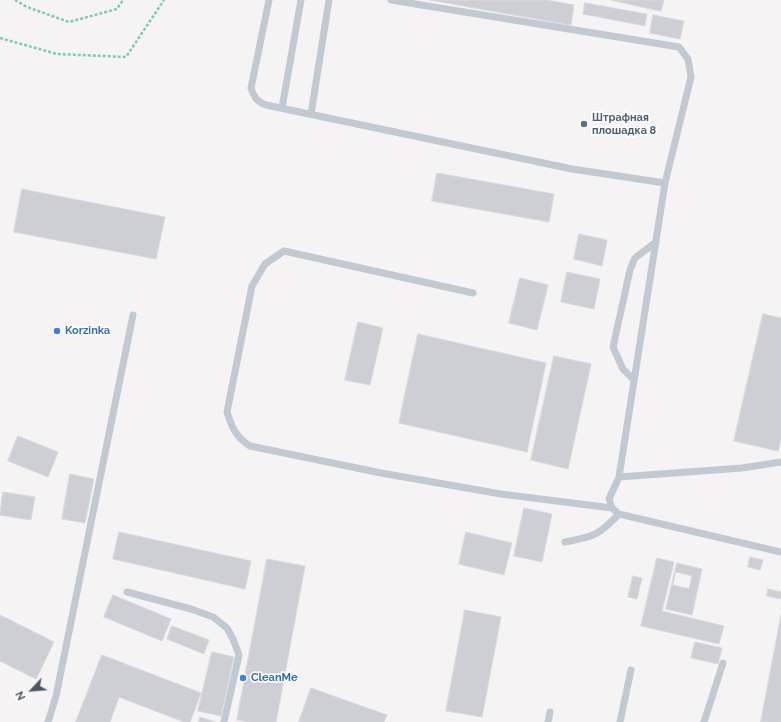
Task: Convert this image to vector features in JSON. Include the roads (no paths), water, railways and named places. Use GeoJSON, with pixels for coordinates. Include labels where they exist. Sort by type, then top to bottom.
{"type":"FeatureCollection","features":[{"type":"Feature","properties":{"kind":"lane"},"geometry":{"type":"LineString","coordinates":[[269,0],[251,88],[254,96],[259,102],[572,170],[665,183]]}},
{"type":"Feature","properties":{"kind":"lane"},"geometry":{"type":"LineString","coordinates":[[282,108],[301,0]]}},
{"type":"Feature","properties":{"kind":"lane"},"geometry":{"type":"LineString","coordinates":[[311,114],[329,0]]}},
{"type":"Feature","properties":{"kind":"lane"},"geometry":{"type":"LineString","coordinates":[[391,0],[679,47],[688,59],[691,77],[665,183],[619,477],[609,499],[612,508],[619,514],[781,552]]}},
{"type":"Feature","properties":{"kind":"lane"},"geometry":{"type":"LineString","coordinates":[[634,380],[623,369],[613,347],[630,270],[635,258],[656,242]]}},
{"type":"Feature","properties":{"kind":"lane"},"geometry":{"type":"LineString","coordinates":[[473,293],[284,251],[265,264],[252,286],[227,412],[232,427],[243,441],[250,446],[381,473],[501,494],[612,508]]}},
{"type":"Feature","properties":{"kind":"lane"},"geometry":{"type":"LineString","coordinates":[[48,722],[56,696],[133,315]]}},
{"type":"Feature","properties":{"kind":"lane"},"geometry":{"type":"LineString","coordinates":[[619,477],[742,468],[781,462]]}},
{"type":"Feature","properties":{"kind":"lane"},"geometry":{"type":"LineString","coordinates":[[565,542],[593,536],[604,529],[619,514]]}},
{"type":"Feature","properties":{"kind":"lane"},"geometry":{"type":"LineString","coordinates":[[127,592],[199,611],[213,617],[227,628],[239,655],[224,722]]}},
{"type":"Feature","properties":{"kind":"lane"},"geometry":{"type":"LineString","coordinates":[[704,722],[723,663]]}},
{"type":"Feature","properties":{"kind":"lane"},"geometry":{"type":"LineString","coordinates":[[620,722],[631,670]]}},
{"type":"Feature","properties":{"kind":"lane"},"geometry":{"type":"LineString","coordinates":[[548,722],[550,712]]}},
{"type":"Feature","properties":{"kind":"place","name":"Штрафная плошадка 8"},"geometry":{"type":"Point","coordinates":[584,124]}},
{"type":"Feature","properties":{"kind":"place","name":"Korzinka"},"geometry":{"type":"Point","coordinates":[57,331]}},
{"type":"Feature","properties":{"kind":"place","name":"CleanMe"},"geometry":{"type":"Point","coordinates":[243,678]}}]}
